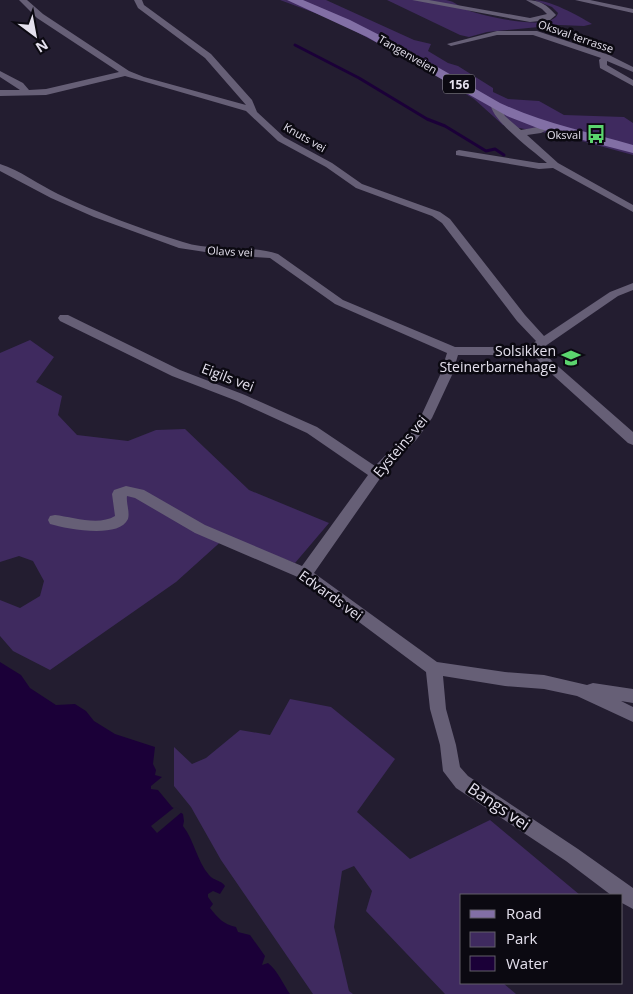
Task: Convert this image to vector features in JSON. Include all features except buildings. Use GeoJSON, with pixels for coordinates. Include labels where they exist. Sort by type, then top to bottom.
{"type":"FeatureCollection","features":[{"type":"Feature","properties":{"kind":"main road","name":"Tangenveien"},"geometry":{"type":"LineString","coordinates":[[293,0],[340,18],[394,45],[494,106],[546,127],[633,149]]}},
{"type":"Feature","properties":{"kind":"street","name":"Knuts vei"},"geometry":{"type":"LineString","coordinates":[[23,0],[40,16],[126,72],[141,79],[238,105],[252,111],[281,139],[329,165],[359,186],[430,211],[446,222],[520,318],[538,344],[548,364],[598,406],[633,440]]}},
{"type":"Feature","properties":{"kind":"street"},"geometry":{"type":"LineString","coordinates":[[138,0],[141,6],[208,56],[249,102],[254,110],[252,111]]}},
{"type":"Feature","properties":{"kind":"street"},"geometry":{"type":"LineString","coordinates":[[416,0],[530,20],[547,18],[552,14],[545,7],[530,0]]}},
{"type":"Feature","properties":{"kind":"street"},"geometry":{"type":"LineString","coordinates":[[579,0],[633,11]]}},
{"type":"Feature","properties":{"kind":"street","name":"Oksval terrasse"},"geometry":{"type":"LineString","coordinates":[[451,44],[497,33],[534,33],[606,57],[633,70]]}},
{"type":"Feature","properties":{"kind":"street"},"geometry":{"type":"LineString","coordinates":[[606,57],[603,60],[604,66],[633,83]]}},
{"type":"Feature","properties":{"kind":"street"},"geometry":{"type":"LineString","coordinates":[[0,93],[58,90],[126,72]]}},
{"type":"Feature","properties":{"kind":"street"},"geometry":{"type":"LineString","coordinates":[[0,73],[20,85],[27,93]]}},
{"type":"Feature","properties":{"kind":"street"},"geometry":{"type":"LineString","coordinates":[[494,106],[496,112],[518,133],[555,164],[574,177],[633,209]]}},
{"type":"Feature","properties":{"kind":"street"},"geometry":{"type":"LineString","coordinates":[[518,133],[538,131],[546,127]]}},
{"type":"Feature","properties":{"kind":"street"},"geometry":{"type":"LineString","coordinates":[[459,153],[539,166],[555,164]]}},
{"type":"Feature","properties":{"kind":"street","name":"Olavs vei"},"geometry":{"type":"LineString","coordinates":[[0,168],[54,196],[98,215],[183,246],[274,256],[339,302],[453,351]]}},
{"type":"Feature","properties":{"kind":"street"},"geometry":{"type":"LineString","coordinates":[[453,351],[509,351],[538,344],[572,324],[614,294],[633,286]]}},
{"type":"Feature","properties":{"kind":"street","name":"Eigils vei"},"geometry":{"type":"LineString","coordinates":[[64,318],[176,373],[278,413],[320,435],[376,474]]}},
{"type":"Feature","properties":{"kind":"street","name":"Eysteins vei"},"geometry":{"type":"LineString","coordinates":[[305,574],[376,474],[412,436],[428,415],[446,375],[453,351]]}},
{"type":"Feature","properties":{"kind":"street","name":"Edvards vei"},"geometry":{"type":"LineString","coordinates":[[55,520],[99,525],[117,522],[122,516],[119,494],[123,491],[131,491],[151,500],[200,529],[305,574],[433,668],[505,679],[544,682],[580,689],[633,715]]}},
{"type":"Feature","properties":{"kind":"street","name":"Bangs vei"},"geometry":{"type":"LineString","coordinates":[[433,668],[436,680],[438,709],[448,745],[452,771],[462,782],[572,855],[633,900]]}},
{"type":"Feature","properties":{"kind":"street"},"geometry":{"type":"LineString","coordinates":[[580,689],[633,696]]}},
{"type":"Feature","properties":{"kind":"green space"},"geometry":{"type":"Polygon","coordinates":[[[280,0],[326,0],[414,40],[431,44],[428,51],[448,63],[458,66],[493,88],[493,92],[508,99],[539,101],[564,115],[624,117],[633,123],[633,155],[563,136],[503,125],[474,99],[415,63],[334,20],[280,0]]]}},
{"type":"Feature","properties":{"kind":"green space"},"geometry":{"type":"Polygon","coordinates":[[[387,0],[446,0],[470,11],[518,21],[544,22],[553,19],[558,13],[552,7],[534,0],[547,2],[592,24],[584,26],[559,25],[487,32],[469,37],[460,35],[387,0]]]}},
{"type":"Feature","properties":{"kind":"green space"},"geometry":{"type":"Polygon","coordinates":[[[30,340],[54,357],[36,382],[62,396],[58,415],[77,435],[128,441],[156,430],[185,429],[249,490],[329,523],[295,563],[226,537],[176,582],[50,670],[13,651],[0,636],[0,600],[20,608],[40,596],[44,581],[33,561],[19,556],[0,562],[0,353],[30,340]]]}},
{"type":"Feature","properties":{"kind":"green space"},"geometry":{"type":"Polygon","coordinates":[[[290,699],[331,707],[395,759],[357,812],[410,859],[490,820],[579,894],[460,894],[460,984],[504,984],[516,994],[445,994],[366,911],[372,891],[354,866],[342,871],[334,927],[349,991],[353,994],[313,994],[221,860],[191,807],[174,786],[174,747],[192,764],[206,758],[240,730],[270,735],[290,699]]]}},
{"type":"Feature","properties":{"kind":"water"},"geometry":{"type":"Polygon","coordinates":[[[0,662],[21,675],[30,688],[56,705],[75,704],[86,711],[94,721],[115,734],[155,747],[153,764],[156,770],[155,775],[162,777],[151,786],[151,789],[158,790],[172,807],[183,814],[183,826],[205,869],[211,877],[225,886],[220,894],[213,891],[208,894],[213,904],[210,908],[221,920],[236,927],[238,932],[250,935],[265,956],[262,965],[268,963],[272,966],[290,994],[0,994],[0,662]]]}},
{"type":"Feature","properties":{"kind":"pier"},"geometry":{"type":"Polygon","coordinates":[[[175,807],[183,811],[157,833],[151,826],[175,807]]]}},
{"type":"Feature","properties":{"kind":"waterway"},"geometry":{"type":"LineString","coordinates":[[295,45],[359,78],[427,119],[445,126],[486,151],[495,149],[504,155]]}},
{"type":"Feature","properties":{"kind":"place","name":"Oksval"},"geometry":{"type":"Point","coordinates":[596,134]}},
{"type":"Feature","properties":{"kind":"place","name":"Solsikken Steinerbarnehage"},"geometry":{"type":"Point","coordinates":[571,358]}}]}
